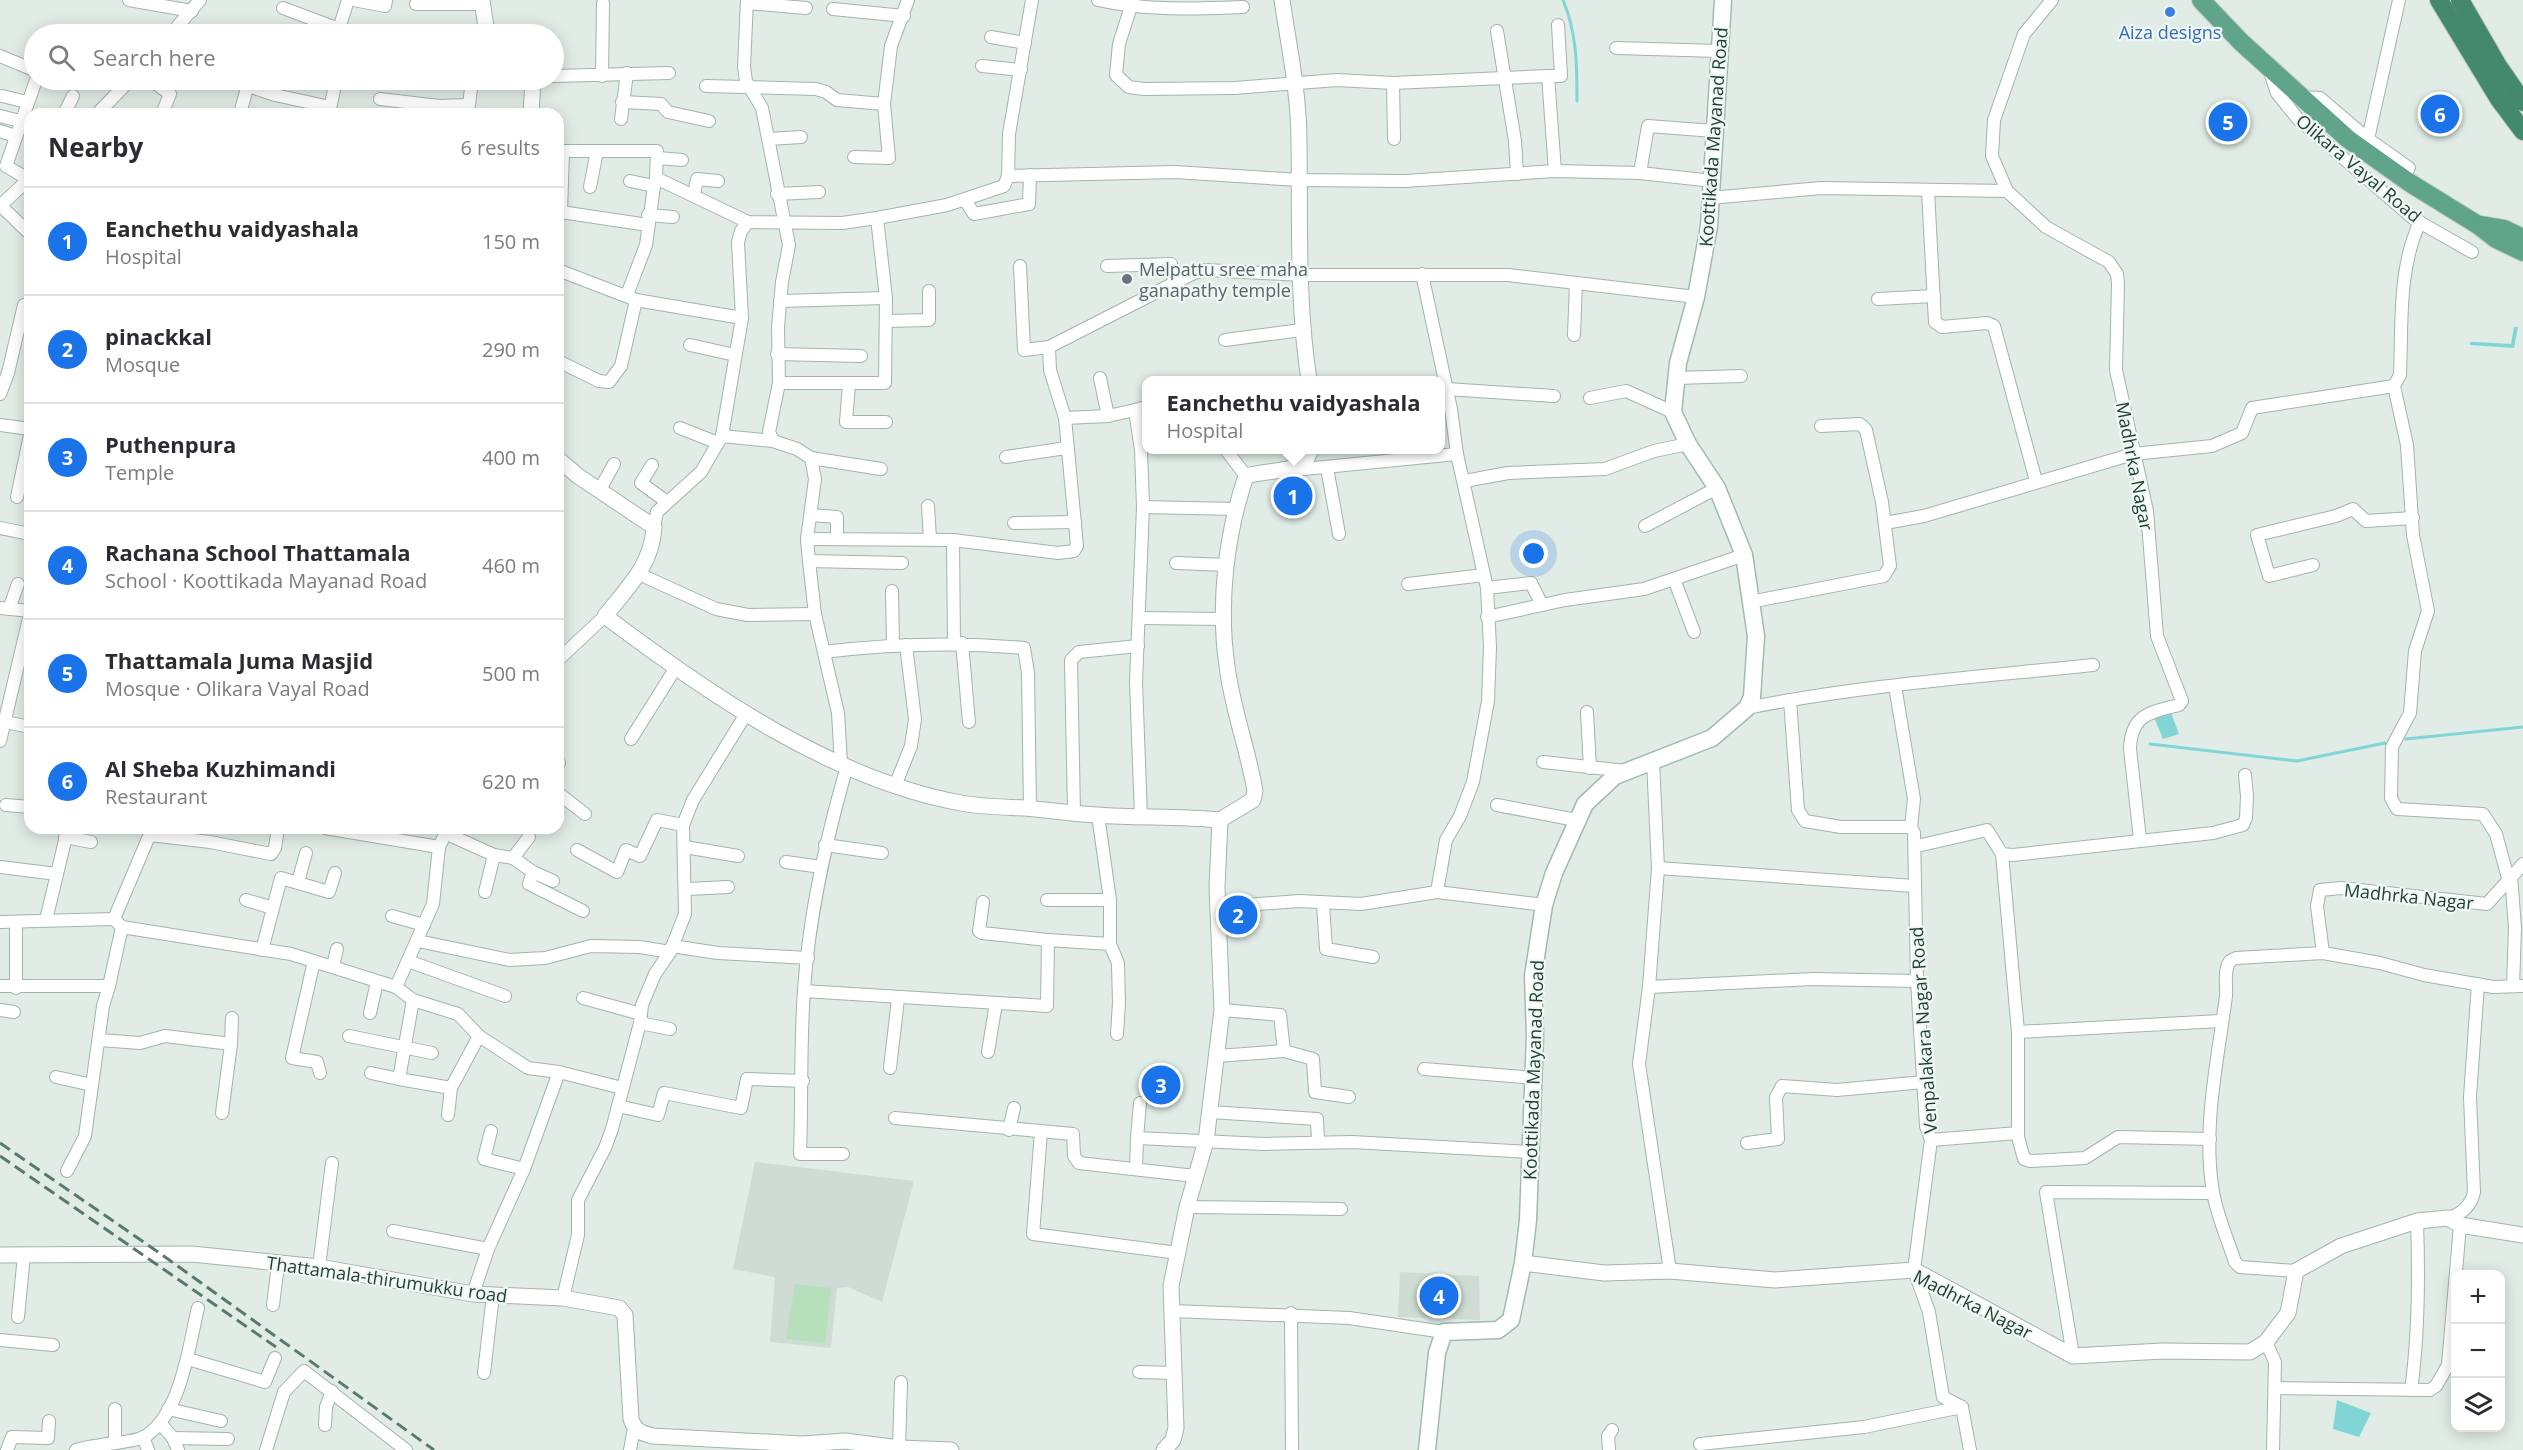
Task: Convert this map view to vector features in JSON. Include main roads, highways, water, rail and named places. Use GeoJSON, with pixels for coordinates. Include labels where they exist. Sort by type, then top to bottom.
{"type":"FeatureCollection","features":[{"type":"Feature","properties":{"kind":"highway"},"geometry":{"type":"LineString","coordinates":[[2444,1],[2498,66],[2523,102]]}},
{"type":"Feature","properties":{"kind":"highway"},"geometry":{"type":"LineString","coordinates":[[2444,1],[2494,91],[2523,131]]}},
{"type":"Feature","properties":{"kind":"main road","name":"Koottikada Mayanad Road"},"geometry":{"type":"LineString","coordinates":[[1427,1450],[1437,1353],[1444,1332],[1498,1330],[1507,1326],[1512,1320],[1523,1263],[1531,1152],[1534,1078],[1533,976],[1544,905],[1576,820],[1585,804],[1615,776],[1712,738],[1747,708],[1752,697],[1756,668],[1756,636],[1744,555],[1717,488],[1688,444],[1673,412],[1678,363],[1696,297],[1709,226],[1723,0]]}},
{"type":"Feature","properties":{"kind":"main road"},"geometry":{"type":"LineString","coordinates":[[2201,0],[2348,139],[2496,239],[2523,252]]}},
{"type":"Feature","properties":{"kind":"main road"},"geometry":{"type":"LineString","coordinates":[[2478,225],[2504,229],[2523,237]]}},
{"type":"Feature","properties":{"kind":"water"},"geometry":{"type":"Polygon","coordinates":[[[2514,327],[2518,327],[2514,348],[2470,345],[2470,342],[2511,344],[2514,327]]]}},
{"type":"Feature","properties":{"kind":"water"},"geometry":{"type":"Polygon","coordinates":[[[2170,710],[2179,734],[2163,739],[2154,717],[2170,710]]]}},
{"type":"Feature","properties":{"kind":"water"},"geometry":{"type":"Polygon","coordinates":[[[2337,1400],[2371,1413],[2359,1437],[2333,1429],[2337,1400]]]}},
{"type":"Feature","properties":{"kind":"waterway"},"geometry":{"type":"LineString","coordinates":[[1563,0],[1574,37],[1577,101]]}},
{"type":"Feature","properties":{"kind":"waterway"},"geometry":{"type":"LineString","coordinates":[[2406,739],[2523,727]]}},
{"type":"Feature","properties":{"kind":"waterway"},"geometry":{"type":"LineString","coordinates":[[2150,744],[2297,761],[2385,743]]}},
{"type":"Feature","properties":{"kind":"railway"},"geometry":{"type":"LineString","coordinates":[[0,1143],[161,1254],[434,1450]]}},
{"type":"Feature","properties":{"kind":"railway"},"geometry":{"type":"LineString","coordinates":[[0,1156],[276,1347]]}},
{"type":"Feature","properties":{"kind":"place","name":"Aiza designs"},"geometry":{"type":"Point","coordinates":[2170,12]}},
{"type":"Feature","properties":{"kind":"place","name":"Al Sheba Kuzhimandi"},"geometry":{"type":"Point","coordinates":[2440,114]}},
{"type":"Feature","properties":{"kind":"place","name":"Thattamala Juma Masjid"},"geometry":{"type":"Point","coordinates":[2228,122]}},
{"type":"Feature","properties":{"kind":"place","name":"Melpattu sree maha ganapathy temple"},"geometry":{"type":"Point","coordinates":[1127,279]}},
{"type":"Feature","properties":{"kind":"place","name":"Eanchethu vaidyashala"},"geometry":{"type":"Point","coordinates":[1293,496]}},
{"type":"Feature","properties":{"kind":"place","name":"pinackkal"},"geometry":{"type":"Point","coordinates":[1238,915]}},
{"type":"Feature","properties":{"kind":"place","name":"Puthenpura"},"geometry":{"type":"Point","coordinates":[1161,1085]}},
{"type":"Feature","properties":{"kind":"place","name":"Rachana School Thattamala"},"geometry":{"type":"Point","coordinates":[1439,1296]}}]}
